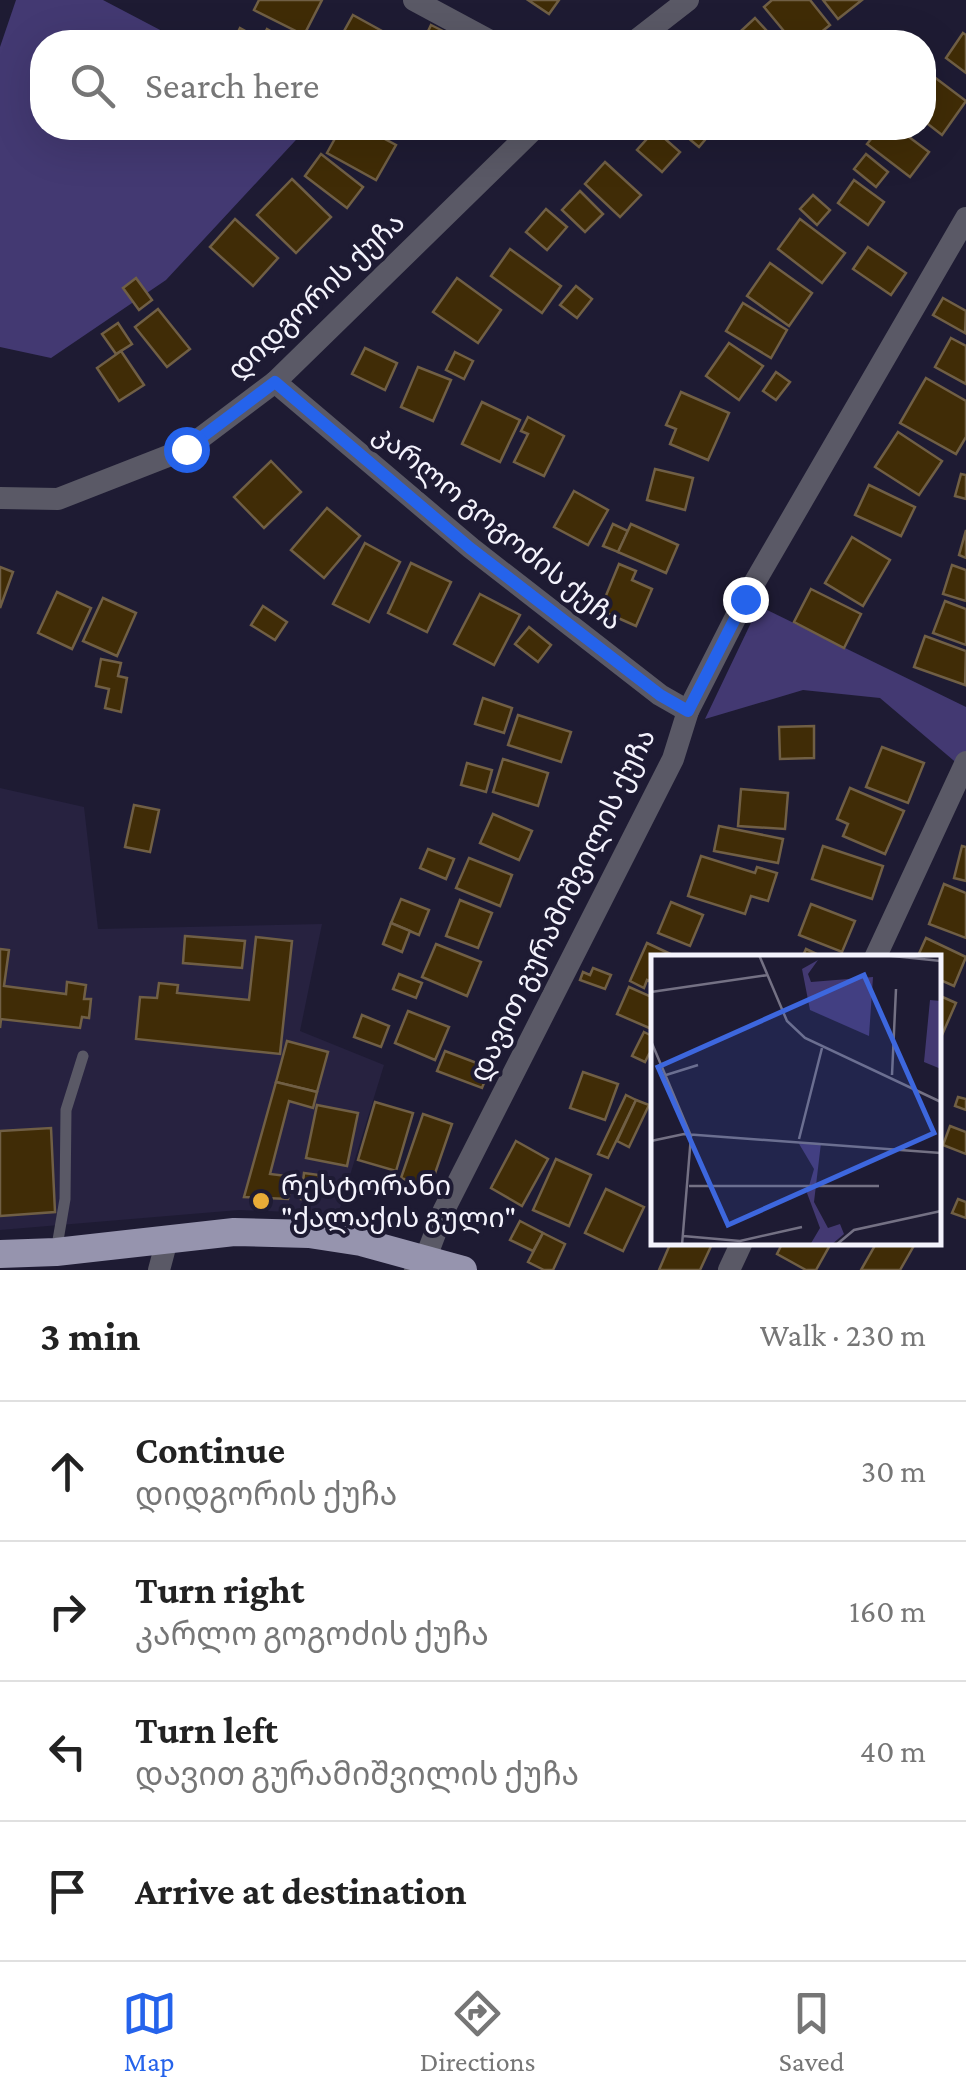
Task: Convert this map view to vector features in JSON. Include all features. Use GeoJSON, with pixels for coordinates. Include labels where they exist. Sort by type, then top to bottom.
{"type":"FeatureCollection","features":[{"type":"Feature","properties":{"kind":"main road"},"geometry":{"type":"LineString","coordinates":[[0,1254],[56,1252],[234,1232],[309,1234],[420,1264],[464,1270]]}},
{"type":"Feature","properties":{"kind":"street"},"geometry":{"type":"LineString","coordinates":[[414,0],[470,30]]}},
{"type":"Feature","properties":{"kind":"street"},"geometry":{"type":"LineString","coordinates":[[649,30],[688,0]]}},
{"type":"Feature","properties":{"kind":"street","name":"დიდგორის ქუჩა"},"geometry":{"type":"LineString","coordinates":[[0,498],[58,500],[186,449],[275,382],[522,140]]}},
{"type":"Feature","properties":{"kind":"street","name":"დავით გურამიშვილის ქუჩა"},"geometry":{"type":"LineString","coordinates":[[420,1264],[673,759],[688,711],[745,599],[966,218]]}},
{"type":"Feature","properties":{"kind":"street","name":"კარლო გოგოძის ქუჩა"},"geometry":{"type":"LineString","coordinates":[[275,382],[470,548],[660,695],[688,711]]}},
{"type":"Feature","properties":{"kind":"street"},"geometry":{"type":"LineString","coordinates":[[876,955],[966,762]]}},
{"type":"Feature","properties":{"kind":"street"},"geometry":{"type":"LineString","coordinates":[[159,1270],[167,1240]]}},
{"type":"Feature","properties":{"kind":"street"},"geometry":{"type":"LineString","coordinates":[[729,1270],[741,1245]]}},
{"type":"Feature","properties":{"kind":"lane"},"geometry":{"type":"LineString","coordinates":[[56,1252],[65,1198],[66,1110],[83,1056]]}},
{"type":"Feature","properties":{"kind":"shaded area"},"geometry":{"type":"Polygon","coordinates":[[[16,0],[103,0],[160,30],[30,30],[30,140],[296,140],[166,280],[51,358],[0,347],[0,47],[16,0]]]}},
{"type":"Feature","properties":{"kind":"shaded area"},"geometry":{"type":"Polygon","coordinates":[[[759,606],[966,707],[966,771],[880,698],[803,690],[705,719],[759,606]]]}},
{"type":"Feature","properties":{"kind":"shaded area"},"geometry":{"type":"Polygon","coordinates":[[[0,788],[84,807],[98,929],[322,924],[300,1031],[384,1065],[338,1214],[239,1210],[0,1230],[0,788]]]}},
{"type":"Feature","properties":{"kind":"building"},"geometry":{"type":"Polygon","coordinates":[[[259,0],[322,0],[307,30],[294,30],[254,10],[259,0]]]}},
{"type":"Feature","properties":{"kind":"building"},"geometry":{"type":"Polygon","coordinates":[[[528,0],[559,0],[549,14],[528,0]]]}},
{"type":"Feature","properties":{"kind":"building"},"geometry":{"type":"Polygon","coordinates":[[[772,0],[810,0],[830,25],[824,30],[783,30],[764,7],[772,0]]]}},
{"type":"Feature","properties":{"kind":"building"},"geometry":{"type":"Polygon","coordinates":[[[823,0],[862,0],[838,19],[823,0]]]}},
{"type":"Feature","properties":{"kind":"building"},"geometry":{"type":"Polygon","coordinates":[[[353,15],[380,30],[345,30],[353,15]]]}},
{"type":"Feature","properties":{"kind":"building"},"geometry":{"type":"Polygon","coordinates":[[[755,18],[766,30],[742,30],[755,18]]]}},
{"type":"Feature","properties":{"kind":"building"},"geometry":{"type":"Polygon","coordinates":[[[963,33],[966,35],[966,73],[946,58],[963,33]]]}},
{"type":"Feature","properties":{"kind":"building"},"geometry":{"type":"Polygon","coordinates":[[[936,78],[966,101],[942,135],[936,130],[936,78]]]}},
{"type":"Feature","properties":{"kind":"building"},"geometry":{"type":"Polygon","coordinates":[[[334,140],[387,140],[396,145],[376,180],[327,153],[334,140]]]}},
{"type":"Feature","properties":{"kind":"building"},"geometry":{"type":"Polygon","coordinates":[[[646,140],[666,140],[680,152],[662,172],[637,150],[646,140]]]}},
{"type":"Feature","properties":{"kind":"building"},"geometry":{"type":"Polygon","coordinates":[[[870,140],[913,140],[929,152],[910,177],[867,144],[870,140]]]}},
{"type":"Feature","properties":{"kind":"building"},"geometry":{"type":"Polygon","coordinates":[[[321,154],[363,187],[347,208],[305,176],[321,154]]]}},
{"type":"Feature","properties":{"kind":"building"},"geometry":{"type":"Polygon","coordinates":[[[866,154],[888,172],[876,187],[854,169],[866,154]]]}},
{"type":"Feature","properties":{"kind":"building"},"geometry":{"type":"Polygon","coordinates":[[[605,162],[641,195],[620,217],[585,184],[605,162]]]}},
{"type":"Feature","properties":{"kind":"building"},"geometry":{"type":"Polygon","coordinates":[[[292,179],[331,217],[296,253],[257,215],[292,179]]]}},
{"type":"Feature","properties":{"kind":"building"},"geometry":{"type":"Polygon","coordinates":[[[854,180],[884,202],[868,225],[838,203],[854,180]]]}},
{"type":"Feature","properties":{"kind":"building"},"geometry":{"type":"Polygon","coordinates":[[[580,191],[603,214],[585,232],[562,210],[580,191]]]}},
{"type":"Feature","properties":{"kind":"building"},"geometry":{"type":"Polygon","coordinates":[[[813,195],[830,210],[817,225],[800,209],[813,195]]]}},
{"type":"Feature","properties":{"kind":"building"},"geometry":{"type":"Polygon","coordinates":[[[546,209],[567,227],[547,250],[526,232],[546,209]]]}},
{"type":"Feature","properties":{"kind":"building"},"geometry":{"type":"Polygon","coordinates":[[[235,219],[278,258],[253,286],[210,247],[235,219]]]}},
{"type":"Feature","properties":{"kind":"building"},"geometry":{"type":"Polygon","coordinates":[[[800,219],[845,253],[822,283],[778,249],[800,219]]]}},
{"type":"Feature","properties":{"kind":"building"},"geometry":{"type":"Polygon","coordinates":[[[868,247],[906,273],[891,295],[853,269],[868,247]]]}},
{"type":"Feature","properties":{"kind":"building"},"geometry":{"type":"Polygon","coordinates":[[[510,249],[561,286],[542,313],[491,276],[510,249]]]}},
{"type":"Feature","properties":{"kind":"building"},"geometry":{"type":"Polygon","coordinates":[[[770,263],[812,293],[789,326],[747,296],[770,263]]]}},
{"type":"Feature","properties":{"kind":"building"},"geometry":{"type":"Polygon","coordinates":[[[136,278],[152,300],[139,310],[123,288],[136,278]]]}},
{"type":"Feature","properties":{"kind":"building"},"geometry":{"type":"Polygon","coordinates":[[[457,278],[501,310],[478,343],[433,312],[457,278]]]}},
{"type":"Feature","properties":{"kind":"building"},"geometry":{"type":"Polygon","coordinates":[[[576,286],[592,299],[577,318],[560,305],[576,286]]]}},
{"type":"Feature","properties":{"kind":"building"},"geometry":{"type":"Polygon","coordinates":[[[943,298],[966,311],[965,333],[933,315],[943,298]]]}},
{"type":"Feature","properties":{"kind":"building"},"geometry":{"type":"Polygon","coordinates":[[[743,303],[787,330],[771,358],[726,331],[743,303]]]}},
{"type":"Feature","properties":{"kind":"building"},"geometry":{"type":"Polygon","coordinates":[[[158,309],[190,349],[167,367],[135,327],[158,309]]]}},
{"type":"Feature","properties":{"kind":"building"},"geometry":{"type":"Polygon","coordinates":[[[118,323],[132,344],[116,354],[102,334],[118,323]]]}},
{"type":"Feature","properties":{"kind":"building"},"geometry":{"type":"Polygon","coordinates":[[[951,338],[966,346],[966,384],[935,367],[951,338]]]}},
{"type":"Feature","properties":{"kind":"building"},"geometry":{"type":"Polygon","coordinates":[[[729,343],[763,366],[739,400],[706,376],[729,343]]]}},
{"type":"Feature","properties":{"kind":"building"},"geometry":{"type":"Polygon","coordinates":[[[365,348],[397,363],[385,390],[352,374],[365,348]]]}},
{"type":"Feature","properties":{"kind":"building"},"geometry":{"type":"Polygon","coordinates":[[[121,351],[144,385],[119,401],[97,368],[121,351]]]}},
{"type":"Feature","properties":{"kind":"building"},"geometry":{"type":"Polygon","coordinates":[[[455,352],[473,361],[464,379],[446,370],[455,352]]]}},
{"type":"Feature","properties":{"kind":"building"},"geometry":{"type":"Polygon","coordinates":[[[418,367],[451,380],[433,421],[401,407],[418,367]]]}},
{"type":"Feature","properties":{"kind":"building"},"geometry":{"type":"Polygon","coordinates":[[[776,372],[790,382],[776,400],[763,391],[776,372]]]}},
{"type":"Feature","properties":{"kind":"building"},"geometry":{"type":"Polygon","coordinates":[[[926,378],[966,401],[966,437],[956,454],[900,423],[926,378]]]}},
{"type":"Feature","properties":{"kind":"building"},"geometry":{"type":"Polygon","coordinates":[[[681,392],[729,413],[708,460],[670,444],[676,429],[666,425],[681,392]]]}},
{"type":"Feature","properties":{"kind":"building"},"geometry":{"type":"Polygon","coordinates":[[[482,402],[520,420],[500,462],[462,444],[482,402]]]}},
{"type":"Feature","properties":{"kind":"building"},"geometry":{"type":"Polygon","coordinates":[[[528,417],[564,436],[544,476],[514,462],[528,434],[521,431],[528,417]]]}},
{"type":"Feature","properties":{"kind":"building"},"geometry":{"type":"Polygon","coordinates":[[[898,432],[942,461],[919,495],[875,467],[898,432]]]}},
{"type":"Feature","properties":{"kind":"building"},"geometry":{"type":"Polygon","coordinates":[[[271,461],[301,492],[264,528],[234,497],[271,461]]]}},
{"type":"Feature","properties":{"kind":"building"},"geometry":{"type":"Polygon","coordinates":[[[655,469],[693,478],[685,510],[647,500],[655,469]]]}},
{"type":"Feature","properties":{"kind":"building"},"geometry":{"type":"Polygon","coordinates":[[[961,474],[966,475],[966,499],[955,496],[961,474]]]}},
{"type":"Feature","properties":{"kind":"building"},"geometry":{"type":"Polygon","coordinates":[[[869,485],[915,507],[901,536],[855,515],[869,485]]]}},
{"type":"Feature","properties":{"kind":"building"},"geometry":{"type":"Polygon","coordinates":[[[574,491],[608,510],[588,545],[554,527],[574,491]]]}},
{"type":"Feature","properties":{"kind":"building"},"geometry":{"type":"Polygon","coordinates":[[[327,508],[360,536],[324,578],[291,550],[327,508]]]}},
{"type":"Feature","properties":{"kind":"building"},"geometry":{"type":"Polygon","coordinates":[[[613,524],[628,531],[618,552],[603,546],[613,524]]]}},
{"type":"Feature","properties":{"kind":"building"},"geometry":{"type":"Polygon","coordinates":[[[631,524],[678,545],[666,573],[618,552],[631,524]]]}},
{"type":"Feature","properties":{"kind":"building"},"geometry":{"type":"Polygon","coordinates":[[[966,530],[966,558],[959,555],[966,530]]]}},
{"type":"Feature","properties":{"kind":"building"},"geometry":{"type":"Polygon","coordinates":[[[852,537],[890,560],[863,606],[825,583],[852,537]]]}},
{"type":"Feature","properties":{"kind":"building"},"geometry":{"type":"Polygon","coordinates":[[[365,543],[400,562],[369,622],[333,604],[365,543]]]}},
{"type":"Feature","properties":{"kind":"building"},"geometry":{"type":"Polygon","coordinates":[[[411,563],[451,582],[427,632],[388,613],[411,563]]]}},
{"type":"Feature","properties":{"kind":"building"},"geometry":{"type":"Polygon","coordinates":[[[619,564],[636,571],[632,580],[652,589],[636,626],[600,610],[619,564]]]}},
{"type":"Feature","properties":{"kind":"building"},"geometry":{"type":"Polygon","coordinates":[[[952,565],[966,570],[966,601],[943,594],[952,565]]]}},
{"type":"Feature","properties":{"kind":"building"},"geometry":{"type":"Polygon","coordinates":[[[0,567],[13,572],[0,608],[0,567]]]}},
{"type":"Feature","properties":{"kind":"building"},"geometry":{"type":"Polygon","coordinates":[[[811,589],[861,614],[844,648],[794,622],[811,589]]]}},
{"type":"Feature","properties":{"kind":"building"},"geometry":{"type":"Polygon","coordinates":[[[57,592],[91,608],[72,649],[38,633],[57,592]]]}},
{"type":"Feature","properties":{"kind":"building"},"geometry":{"type":"Polygon","coordinates":[[[480,594],[520,615],[494,665],[454,644],[480,594]]]}},
{"type":"Feature","properties":{"kind":"building"},"geometry":{"type":"Polygon","coordinates":[[[103,598],[136,613],[117,656],[83,641],[103,598]]]}},
{"type":"Feature","properties":{"kind":"building"},"geometry":{"type":"Polygon","coordinates":[[[945,601],[966,609],[966,645],[933,633],[945,601]]]}},
{"type":"Feature","properties":{"kind":"building"},"geometry":{"type":"Polygon","coordinates":[[[263,606],[287,622],[275,640],[251,625],[263,606]]]}},
{"type":"Feature","properties":{"kind":"building"},"geometry":{"type":"Polygon","coordinates":[[[529,627],[551,645],[538,662],[515,644],[529,627]]]}},
{"type":"Feature","properties":{"kind":"building"},"geometry":{"type":"Polygon","coordinates":[[[925,636],[966,651],[965,685],[914,667],[925,636]]]}},
{"type":"Feature","properties":{"kind":"building"},"geometry":{"type":"Polygon","coordinates":[[[101,659],[121,663],[118,676],[127,678],[121,712],[105,708],[109,689],[96,686],[101,659]]]}},
{"type":"Feature","properties":{"kind":"building"},"geometry":{"type":"Polygon","coordinates":[[[483,698],[512,708],[504,733],[475,724],[483,698]]]}},
{"type":"Feature","properties":{"kind":"building"},"geometry":{"type":"Polygon","coordinates":[[[518,715],[571,732],[561,762],[508,745],[518,715]]]}},
{"type":"Feature","properties":{"kind":"building"},"geometry":{"type":"Polygon","coordinates":[[[814,726],[814,758],[780,759],[779,727],[814,726]]]}},
{"type":"Feature","properties":{"kind":"building"},"geometry":{"type":"Polygon","coordinates":[[[882,747],[924,763],[908,803],[866,787],[882,747]]]}},
{"type":"Feature","properties":{"kind":"building"},"geometry":{"type":"Polygon","coordinates":[[[503,759],[548,773],[538,806],[493,792],[503,759]]]}},
{"type":"Feature","properties":{"kind":"building"},"geometry":{"type":"Polygon","coordinates":[[[467,763],[492,770],[486,792],[461,785],[467,763]]]}},
{"type":"Feature","properties":{"kind":"building"},"geometry":{"type":"Polygon","coordinates":[[[850,788],[904,811],[885,854],[843,836],[848,824],[837,819],[850,788]]]}},
{"type":"Feature","properties":{"kind":"building"},"geometry":{"type":"Polygon","coordinates":[[[741,789],[788,793],[785,829],[738,826],[741,789]]]}},
{"type":"Feature","properties":{"kind":"building"},"geometry":{"type":"Polygon","coordinates":[[[134,805],[159,810],[150,852],[125,847],[134,805]]]}},
{"type":"Feature","properties":{"kind":"building"},"geometry":{"type":"Polygon","coordinates":[[[493,814],[532,831],[519,860],[480,843],[493,814]]]}},
{"type":"Feature","properties":{"kind":"building"},"geometry":{"type":"Polygon","coordinates":[[[719,826],[783,839],[778,863],[714,851],[719,826]]]}},
{"type":"Feature","properties":{"kind":"building"},"geometry":{"type":"Polygon","coordinates":[[[823,846],[883,866],[872,899],[812,879],[823,846]]]}},
{"type":"Feature","properties":{"kind":"building"},"geometry":{"type":"Polygon","coordinates":[[[962,846],[966,847],[966,881],[954,878],[962,846]]]}},
{"type":"Feature","properties":{"kind":"building"},"geometry":{"type":"Polygon","coordinates":[[[428,849],[454,859],[446,879],[420,868],[428,849]]]}},
{"type":"Feature","properties":{"kind":"building"},"geometry":{"type":"Polygon","coordinates":[[[701,856],[755,873],[757,867],[777,873],[768,901],[751,896],[745,914],[688,896],[701,856]]]}},
{"type":"Feature","properties":{"kind":"building"},"geometry":{"type":"Polygon","coordinates":[[[469,858],[512,875],[500,906],[456,888],[469,858]]]}},
{"type":"Feature","properties":{"kind":"building"},"geometry":{"type":"Polygon","coordinates":[[[944,884],[966,893],[966,938],[929,924],[944,884]]]}},
{"type":"Feature","properties":{"kind":"building"},"geometry":{"type":"Polygon","coordinates":[[[401,899],[429,910],[419,935],[391,923],[401,899]]]}},
{"type":"Feature","properties":{"kind":"building"},"geometry":{"type":"Polygon","coordinates":[[[460,900],[492,913],[478,948],[446,936],[460,900]]]}},
{"type":"Feature","properties":{"kind":"building"},"geometry":{"type":"Polygon","coordinates":[[[671,902],[703,915],[690,946],[658,933],[671,902]]]}},
{"type":"Feature","properties":{"kind":"building"},"geometry":{"type":"Polygon","coordinates":[[[811,904],[855,921],[842,952],[799,935],[811,904]]]}},
{"type":"Feature","properties":{"kind":"building"},"geometry":{"type":"Polygon","coordinates":[[[391,923],[410,931],[402,952],[383,944],[391,923]]]}},
{"type":"Feature","properties":{"kind":"building"},"geometry":{"type":"Polygon","coordinates":[[[185,936],[245,941],[242,968],[183,963],[185,936]]]}},
{"type":"Feature","properties":{"kind":"building"},"geometry":{"type":"Polygon","coordinates":[[[256,937],[292,941],[280,1054],[136,1039],[140,997],[157,998],[159,983],[178,985],[177,993],[249,1000],[256,937]]]}},
{"type":"Feature","properties":{"kind":"building"},"geometry":{"type":"Polygon","coordinates":[[[926,938],[966,957],[954,986],[941,980],[941,955],[918,955],[926,938]]]}},
{"type":"Feature","properties":{"kind":"building"},"geometry":{"type":"Polygon","coordinates":[[[647,943],[673,955],[651,955],[651,982],[647,980],[644,988],[630,981],[647,943]]]}},
{"type":"Feature","properties":{"kind":"building"},"geometry":{"type":"Polygon","coordinates":[[[436,944],[481,962],[467,996],[422,977],[436,944]]]}},
{"type":"Feature","properties":{"kind":"building"},"geometry":{"type":"Polygon","coordinates":[[[0,949],[9,950],[4,986],[66,994],[67,982],[86,985],[84,999],[91,999],[89,1018],[82,1017],[80,1028],[1,1019],[0,1028],[0,949]]]}},
{"type":"Feature","properties":{"kind":"building"},"geometry":{"type":"Polygon","coordinates":[[[593,968],[611,975],[605,989],[580,980],[583,972],[590,975],[593,968]]]}},
{"type":"Feature","properties":{"kind":"building"},"geometry":{"type":"Polygon","coordinates":[[[399,974],[422,983],[416,998],[393,989],[399,974]]]}},
{"type":"Feature","properties":{"kind":"building"},"geometry":{"type":"Polygon","coordinates":[[[629,987],[651,997],[651,1029],[617,1014],[629,987]]]}},
{"type":"Feature","properties":{"kind":"building"},"geometry":{"type":"Polygon","coordinates":[[[941,996],[956,1003],[941,1034],[941,996]]]}},
{"type":"Feature","properties":{"kind":"building"},"geometry":{"type":"Polygon","coordinates":[[[408,1011],[449,1027],[435,1060],[395,1043],[408,1011]]]}},
{"type":"Feature","properties":{"kind":"building"},"geometry":{"type":"Polygon","coordinates":[[[362,1015],[389,1026],[381,1047],[354,1037],[362,1015]]]}},
{"type":"Feature","properties":{"kind":"building"},"geometry":{"type":"Polygon","coordinates":[[[644,1032],[651,1036],[651,1055],[645,1062],[632,1056],[644,1032]]]}},
{"type":"Feature","properties":{"kind":"building"},"geometry":{"type":"Polygon","coordinates":[[[287,1041],[328,1052],[317,1092],[276,1082],[287,1041]]]}},
{"type":"Feature","properties":{"kind":"building"},"geometry":{"type":"Polygon","coordinates":[[[445,1051],[490,1068],[482,1088],[437,1071],[445,1051]]]}},
{"type":"Feature","properties":{"kind":"building"},"geometry":{"type":"Polygon","coordinates":[[[583,1072],[618,1084],[605,1120],[570,1108],[583,1072]]]}},
{"type":"Feature","properties":{"kind":"building"},"geometry":{"type":"Polygon","coordinates":[[[276,1082],[317,1092],[313,1108],[289,1101],[270,1174],[295,1177],[288,1199],[244,1197],[276,1082]]]}},
{"type":"Feature","properties":{"kind":"building"},"geometry":{"type":"Polygon","coordinates":[[[626,1095],[636,1100],[608,1158],[598,1154],[626,1095]]]}},
{"type":"Feature","properties":{"kind":"building"},"geometry":{"type":"Polygon","coordinates":[[[958,1097],[966,1099],[966,1110],[955,1106],[958,1097]]]}},
{"type":"Feature","properties":{"kind":"building"},"geometry":{"type":"Polygon","coordinates":[[[636,1100],[649,1105],[629,1147],[617,1141],[636,1100]]]}},
{"type":"Feature","properties":{"kind":"building"},"geometry":{"type":"Polygon","coordinates":[[[375,1102],[413,1113],[396,1171],[358,1160],[375,1102]]]}},
{"type":"Feature","properties":{"kind":"building"},"geometry":{"type":"Polygon","coordinates":[[[317,1105],[358,1113],[347,1166],[306,1158],[317,1105]]]}},
{"type":"Feature","properties":{"kind":"building"},"geometry":{"type":"Polygon","coordinates":[[[423,1114],[452,1124],[430,1188],[401,1178],[423,1114]]]}},
{"type":"Feature","properties":{"kind":"building"},"geometry":{"type":"Polygon","coordinates":[[[950,1126],[966,1132],[966,1154],[943,1145],[950,1126]]]}},
{"type":"Feature","properties":{"kind":"building"},"geometry":{"type":"Polygon","coordinates":[[[51,1128],[55,1212],[0,1216],[0,1131],[51,1128]]]}},
{"type":"Feature","properties":{"kind":"building"},"geometry":{"type":"Polygon","coordinates":[[[516,1141],[548,1159],[522,1206],[491,1188],[516,1141]]]}},
{"type":"Feature","properties":{"kind":"building"},"geometry":{"type":"Polygon","coordinates":[[[556,1159],[591,1175],[569,1226],[533,1210],[556,1159]]]}},
{"type":"Feature","properties":{"kind":"building"},"geometry":{"type":"Polygon","coordinates":[[[304,1173],[319,1175],[316,1200],[301,1199],[304,1173]]]}},
{"type":"Feature","properties":{"kind":"building"},"geometry":{"type":"Polygon","coordinates":[[[606,1189],[644,1207],[623,1251],[585,1233],[606,1189]]]}},
{"type":"Feature","properties":{"kind":"building"},"geometry":{"type":"Polygon","coordinates":[[[958,1199],[966,1202],[966,1218],[952,1213],[958,1199]]]}},
{"type":"Feature","properties":{"kind":"building"},"geometry":{"type":"Polygon","coordinates":[[[520,1221],[543,1233],[533,1251],[510,1240],[520,1221]]]}},
{"type":"Feature","properties":{"kind":"building"},"geometry":{"type":"Polygon","coordinates":[[[543,1233],[565,1244],[553,1270],[528,1262],[543,1233]]]}},
{"type":"Feature","properties":{"kind":"building"},"geometry":{"type":"Polygon","coordinates":[[[670,1245],[712,1245],[700,1270],[659,1270],[670,1245]]]}},
{"type":"Feature","properties":{"kind":"building"},"geometry":{"type":"Polygon","coordinates":[[[782,1245],[830,1245],[816,1270],[806,1270],[777,1254],[782,1245]]]}},
{"type":"Feature","properties":{"kind":"building"},"geometry":{"type":"Polygon","coordinates":[[[875,1245],[914,1245],[900,1270],[861,1270],[875,1245]]]}},
{"type":"Feature","properties":{"kind":"place","name":"რესტორანი \"ქალაქის გული\""},"geometry":{"type":"Point","coordinates":[261,1201]}},
{"type":"Feature","properties":{"kind":"route"},"geometry":{"type":"LineString","coordinates":[[186,449],[275,382],[470,548],[660,695],[688,711],[745,599]]}}]}
